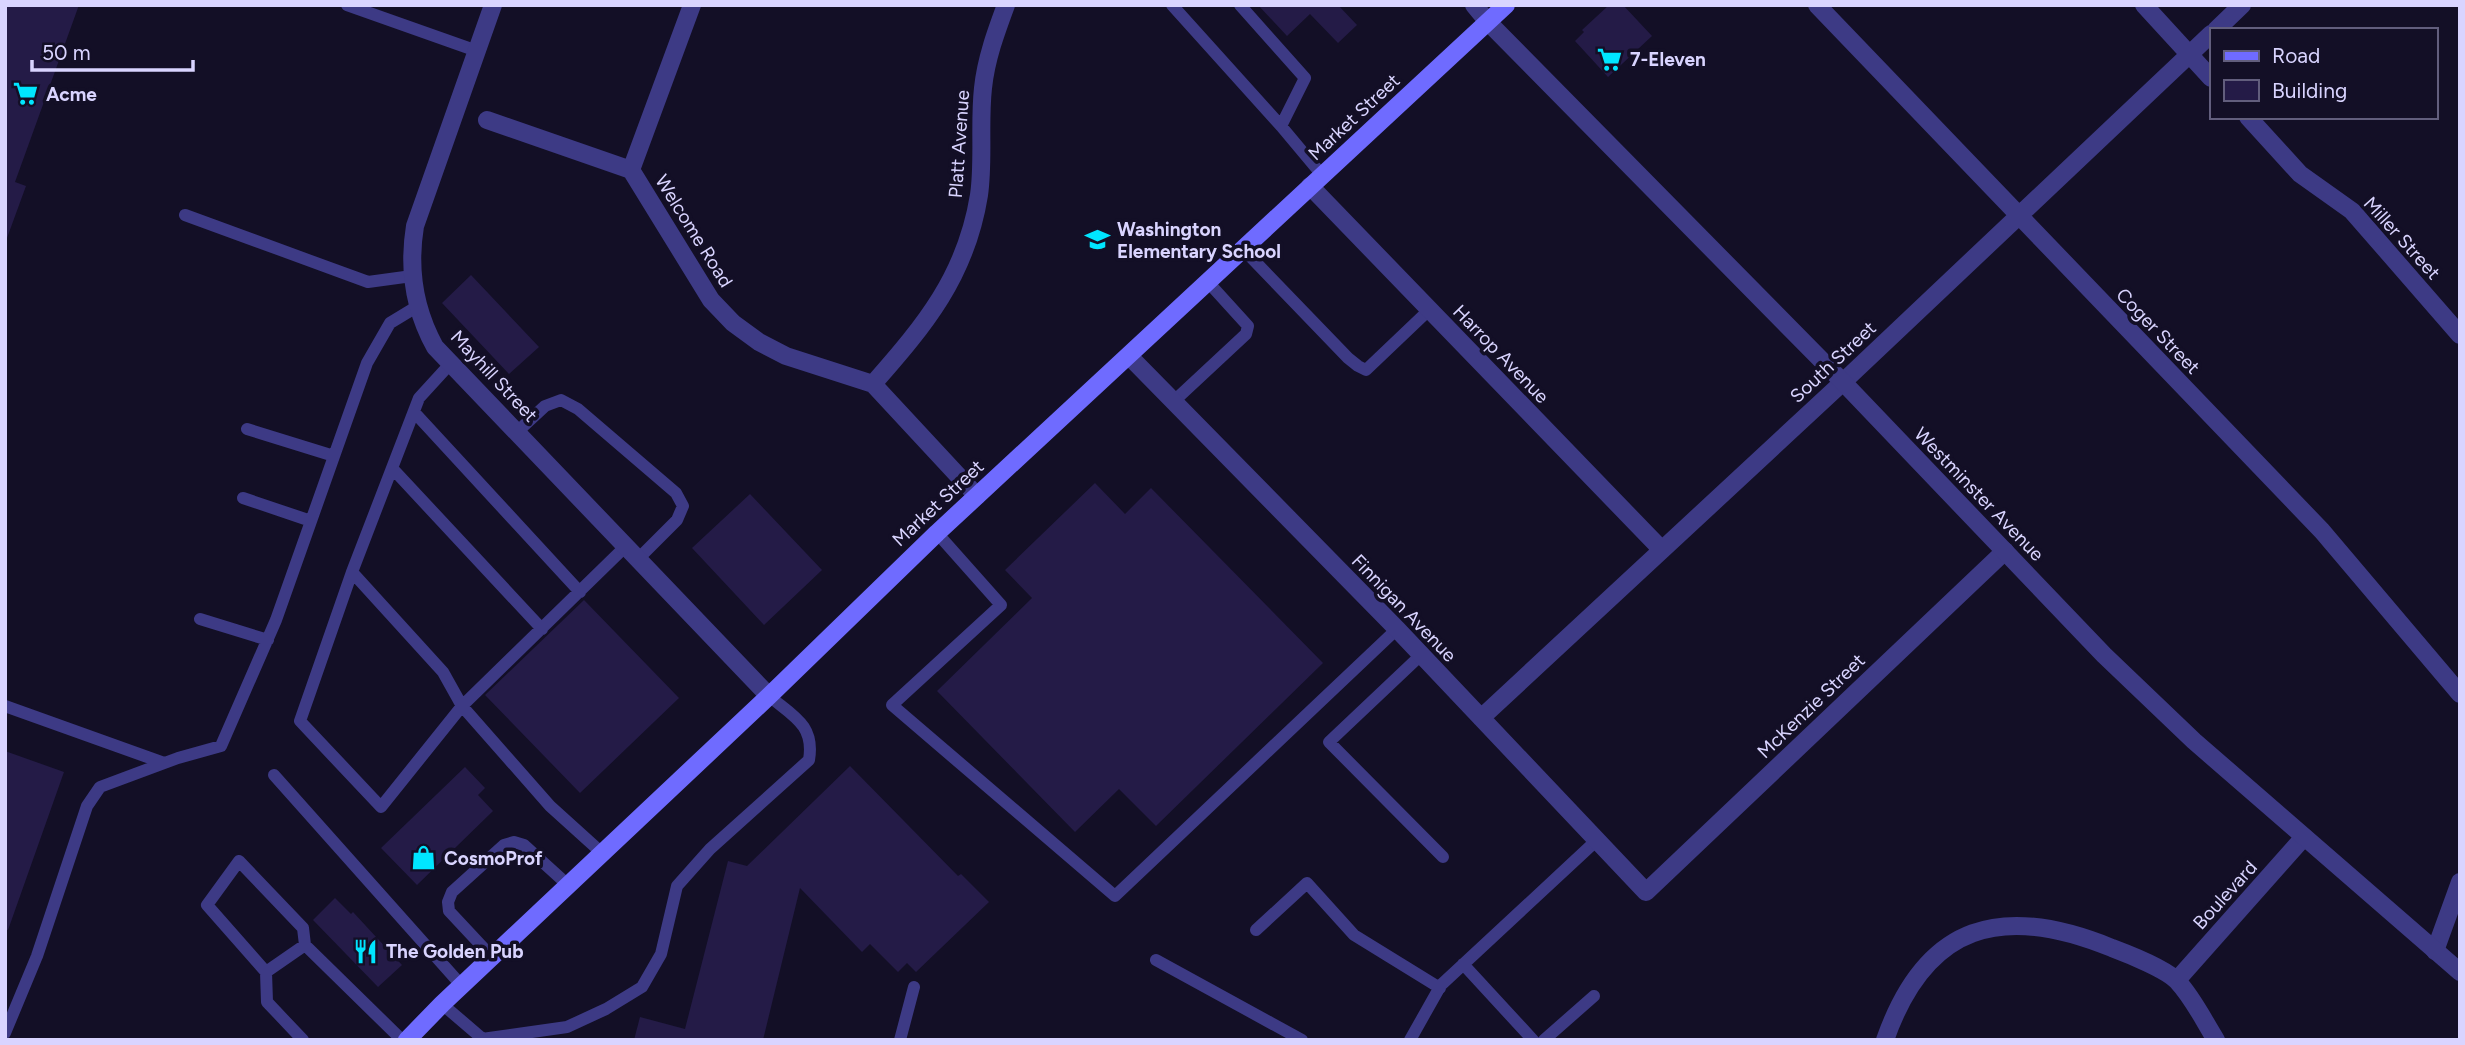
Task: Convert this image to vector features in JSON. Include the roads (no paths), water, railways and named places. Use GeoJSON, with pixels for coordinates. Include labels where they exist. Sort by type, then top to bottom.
{"type":"FeatureCollection","features":[{"type":"Feature","properties":{"kind":"main road","name":"Market Street"},"geometry":{"type":"LineString","coordinates":[[404,1040],[769,696],[937,533],[1506,5]]}},
{"type":"Feature","properties":{"kind":"street","name":"Mayhill Street"},"geometry":{"type":"LineString","coordinates":[[493,5],[415,226],[411,251],[412,276],[424,328],[435,347],[769,696]]}},
{"type":"Feature","properties":{"kind":"street"},"geometry":{"type":"LineString","coordinates":[[631,170],[692,5]]}},
{"type":"Feature","properties":{"kind":"street","name":"Platt Avenue"},"geometry":{"type":"LineString","coordinates":[[873,384],[935,309],[955,274],[970,235],[979,196],[983,86],[990,49],[1006,5]]}},
{"type":"Feature","properties":{"kind":"street","name":"Westminster Avenue"},"geometry":{"type":"LineString","coordinates":[[1474,5],[1843,382],[2104,655],[2184,732],[2460,972]]}},
{"type":"Feature","properties":{"kind":"street","name":"Coger Street"},"geometry":{"type":"LineString","coordinates":[[1817,5],[2322,531],[2460,694]]}},
{"type":"Feature","properties":{"kind":"street"},"geometry":{"type":"LineString","coordinates":[[2144,5],[2210,77]]}},
{"type":"Feature","properties":{"kind":"street"},"geometry":{"type":"LineString","coordinates":[[2218,28],[2242,5]]}},
{"type":"Feature","properties":{"kind":"street","name":"South Street"},"geometry":{"type":"LineString","coordinates":[[1481,718],[1843,382],[2210,35]]}},
{"type":"Feature","properties":{"kind":"street","name":"Miller Street"},"geometry":{"type":"LineString","coordinates":[[2250,119],[2300,174],[2352,211],[2460,335]]}},
{"type":"Feature","properties":{"kind":"street","name":"Welcome Road"},"geometry":{"type":"LineString","coordinates":[[487,120],[631,170],[711,300],[733,323],[759,342],[786,356],[873,384],[977,496]]}},
{"type":"Feature","properties":{"kind":"street","name":"Harrop Avenue"},"geometry":{"type":"LineString","coordinates":[[1316,180],[1429,310],[1662,550]]}},
{"type":"Feature","properties":{"kind":"street","name":"Finnigan Avenue"},"geometry":{"type":"LineString","coordinates":[[1129,356],[1397,629],[1646,892]]}},
{"type":"Feature","properties":{"kind":"street","name":"McKenzie Street"},"geometry":{"type":"LineString","coordinates":[[1646,892],[2004,551]]}},
{"type":"Feature","properties":{"kind":"street","name":"Boulevard"},"geometry":{"type":"LineString","coordinates":[[2177,980],[2304,837]]}},
{"type":"Feature","properties":{"kind":"street"},"geometry":{"type":"LineString","coordinates":[[2435,951],[2460,882]]}},
{"type":"Feature","properties":{"kind":"street"},"geometry":{"type":"LineString","coordinates":[[1885,1040],[1907,988],[1921,968],[1937,953],[1960,939],[1986,929],[2013,925],[2063,931],[2134,957],[2177,980],[2216,1040]]}},
{"type":"Feature","properties":{"kind":"lane"},"geometry":{"type":"LineString","coordinates":[[348,5],[477,51]]}},
{"type":"Feature","properties":{"kind":"lane"},"geometry":{"type":"LineString","coordinates":[[1172,5],[1282,126],[1316,180]]}},
{"type":"Feature","properties":{"kind":"lane"},"geometry":{"type":"LineString","coordinates":[[1240,5],[1305,78],[1282,126]]}},
{"type":"Feature","properties":{"kind":"lane"},"geometry":{"type":"LineString","coordinates":[[184,215],[368,282],[412,276]]}},
{"type":"Feature","properties":{"kind":"lane"},"geometry":{"type":"LineString","coordinates":[[1243,249],[1348,358],[1366,370],[1429,310]]}},
{"type":"Feature","properties":{"kind":"lane"},"geometry":{"type":"LineString","coordinates":[[1173,402],[1246,334],[1248,326],[1208,282]]}},
{"type":"Feature","properties":{"kind":"lane"},"geometry":{"type":"LineString","coordinates":[[5,1033],[37,956],[87,806],[100,787],[164,763],[221,746],[268,640],[367,363],[390,323],[418,306]]}},
{"type":"Feature","properties":{"kind":"lane"},"geometry":{"type":"LineString","coordinates":[[451,363],[419,398],[352,572],[300,721],[381,807],[462,706],[580,592],[677,520],[682,506],[676,493],[579,409],[561,400],[545,406],[517,432]]}},
{"type":"Feature","properties":{"kind":"lane"},"geometry":{"type":"LineString","coordinates":[[414,412],[580,592]]}},
{"type":"Feature","properties":{"kind":"lane"},"geometry":{"type":"LineString","coordinates":[[247,429],[334,456]]}},
{"type":"Feature","properties":{"kind":"lane"},"geometry":{"type":"LineString","coordinates":[[392,468],[542,629]]}},
{"type":"Feature","properties":{"kind":"lane"},"geometry":{"type":"LineString","coordinates":[[243,498],[311,521]]}},
{"type":"Feature","properties":{"kind":"lane"},"geometry":{"type":"LineString","coordinates":[[937,533],[1001,605],[892,705],[1115,895],[1397,629]]}},
{"type":"Feature","properties":{"kind":"lane"},"geometry":{"type":"LineString","coordinates":[[352,572],[443,672],[462,706],[550,806],[602,853]]}},
{"type":"Feature","properties":{"kind":"lane"},"geometry":{"type":"LineString","coordinates":[[200,619],[268,640]]}},
{"type":"Feature","properties":{"kind":"lane"},"geometry":{"type":"LineString","coordinates":[[1420,654],[1329,742],[1443,857]]}},
{"type":"Feature","properties":{"kind":"lane"},"geometry":{"type":"LineString","coordinates":[[442,1004],[483,1039],[566,1033],[642,987],[661,954],[677,886],[710,849],[809,760],[812,745],[807,728],[769,696]]}},
{"type":"Feature","properties":{"kind":"lane"},"geometry":{"type":"LineString","coordinates":[[5,706],[164,763]]}},
{"type":"Feature","properties":{"kind":"lane"},"geometry":{"type":"LineString","coordinates":[[274,775],[462,986]]}},
{"type":"Feature","properties":{"kind":"lane"},"geometry":{"type":"LineString","coordinates":[[1410,1040],[1440,988],[1597,840]]}},
{"type":"Feature","properties":{"kind":"lane"},"geometry":{"type":"LineString","coordinates":[[492,957],[449,911],[448,902],[453,892],[476,870],[503,845],[514,842],[524,845],[568,885]]}},
{"type":"Feature","properties":{"kind":"lane"},"geometry":{"type":"LineString","coordinates":[[303,1040],[267,1002],[266,972],[207,905],[239,861],[303,928],[305,945],[404,1040]]}},
{"type":"Feature","properties":{"kind":"lane"},"geometry":{"type":"LineString","coordinates":[[1256,930],[1307,883],[1354,935],[1440,988]]}},
{"type":"Feature","properties":{"kind":"lane"},"geometry":{"type":"LineString","coordinates":[[266,972],[305,945]]}},
{"type":"Feature","properties":{"kind":"lane"},"geometry":{"type":"LineString","coordinates":[[1156,960],[1302,1040]]}},
{"type":"Feature","properties":{"kind":"lane"},"geometry":{"type":"LineString","coordinates":[[1463,964],[1533,1040]]}},
{"type":"Feature","properties":{"kind":"lane"},"geometry":{"type":"LineString","coordinates":[[900,1040],[914,987]]}},
{"type":"Feature","properties":{"kind":"lane"},"geometry":{"type":"LineString","coordinates":[[1544,1040],[1594,996]]}},
{"type":"Feature","properties":{"kind":"place","name":"7-Eleven"},"geometry":{"type":"Point","coordinates":[1610,59]}},
{"type":"Feature","properties":{"kind":"place","name":"Acme"},"geometry":{"type":"Point","coordinates":[26,94]}},
{"type":"Feature","properties":{"kind":"place","name":"Washington Elementary School"},"geometry":{"type":"Point","coordinates":[1097,240]}},
{"type":"Feature","properties":{"kind":"place","name":"CosmoProf"},"geometry":{"type":"Point","coordinates":[424,858]}},
{"type":"Feature","properties":{"kind":"place","name":"The Golden Pub"},"geometry":{"type":"Point","coordinates":[366,951]}}]}
